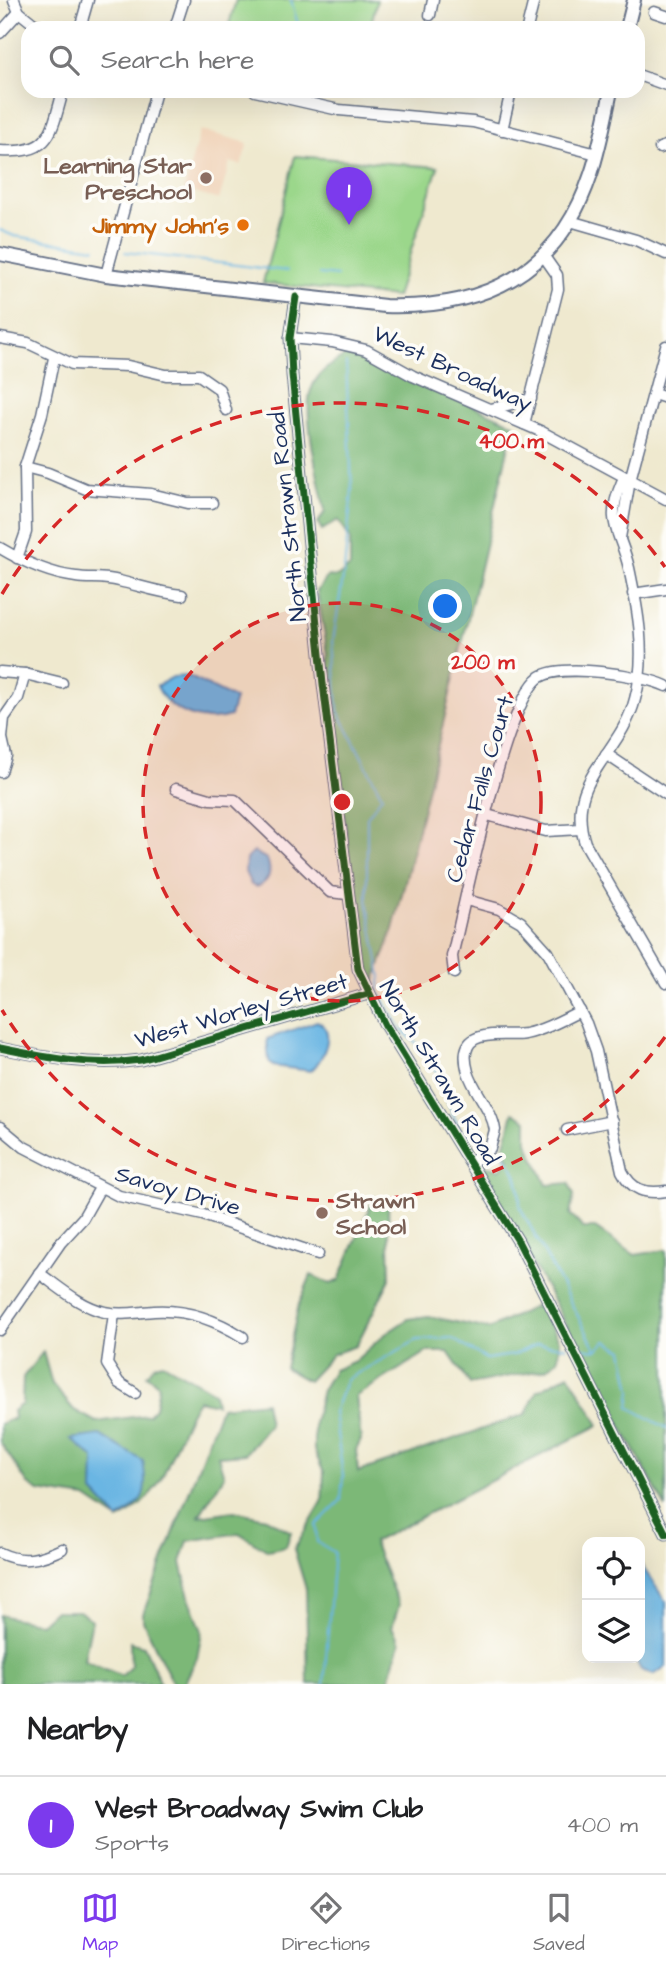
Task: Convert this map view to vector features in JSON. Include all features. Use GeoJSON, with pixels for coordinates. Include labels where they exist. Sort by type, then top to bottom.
{"type":"FeatureCollection","features":[{"type":"Feature","properties":{"kind":"main road"},"geometry":{"type":"LineString","coordinates":[[629,21],[634,0]]}},
{"type":"Feature","properties":{"kind":"main road"},"geometry":{"type":"LineString","coordinates":[[0,254],[106,275],[385,306],[447,304],[465,300],[504,284],[542,255],[570,221],[586,190],[609,98]]}},
{"type":"Feature","properties":{"kind":"street"},"geometry":{"type":"LineString","coordinates":[[14,0],[19,12],[30,21]]}},
{"type":"Feature","properties":{"kind":"street"},"geometry":{"type":"LineString","coordinates":[[82,21],[88,0]]}},
{"type":"Feature","properties":{"kind":"street"},"geometry":{"type":"LineString","coordinates":[[177,21],[184,0]]}},
{"type":"Feature","properties":{"kind":"street"},"geometry":{"type":"LineString","coordinates":[[430,15],[433,0]]}},
{"type":"Feature","properties":{"kind":"street"},"geometry":{"type":"LineString","coordinates":[[529,21],[534,0]]}},
{"type":"Feature","properties":{"kind":"street"},"geometry":{"type":"LineString","coordinates":[[0,33],[19,12]]}},
{"type":"Feature","properties":{"kind":"street"},"geometry":{"type":"LineString","coordinates":[[654,12],[666,16]]}},
{"type":"Feature","properties":{"kind":"street"},"geometry":{"type":"LineString","coordinates":[[645,78],[666,85]]}},
{"type":"Feature","properties":{"kind":"street"},"geometry":{"type":"LineString","coordinates":[[0,151],[31,151],[42,145],[50,136],[61,98]]}},
{"type":"Feature","properties":{"kind":"street"},"geometry":{"type":"LineString","coordinates":[[106,275],[154,98]]}},
{"type":"Feature","properties":{"kind":"street"},"geometry":{"type":"LineString","coordinates":[[285,98],[327,108],[473,122],[597,154]]}},
{"type":"Feature","properties":{"kind":"street"},"geometry":{"type":"LineString","coordinates":[[502,130],[509,98]]}},
{"type":"Feature","properties":{"kind":"street"},"geometry":{"type":"LineString","coordinates":[[570,221],[636,240],[666,254]]}},
{"type":"Feature","properties":{"kind":"street"},"geometry":{"type":"LineString","coordinates":[[524,424],[558,289],[557,275],[542,255]]}},
{"type":"Feature","properties":{"kind":"street","name":"North Strawn Road"},"geometry":{"type":"LineString","coordinates":[[296,297],[290,338],[321,670],[346,894],[358,969],[368,994],[518,1241],[666,1534]]}},
{"type":"Feature","properties":{"kind":"street"},"geometry":{"type":"LineString","coordinates":[[0,338],[27,343],[54,358],[91,367],[128,366],[166,375],[199,375],[219,389],[226,410]]}},
{"type":"Feature","properties":{"kind":"street","name":"West Broadway"},"geometry":{"type":"LineString","coordinates":[[290,338],[332,342],[366,350],[413,376],[524,424],[666,499]]}},
{"type":"Feature","properties":{"kind":"street"},"geometry":{"type":"LineString","coordinates":[[666,346],[630,480],[620,538],[633,594],[641,647],[639,680],[629,719],[581,796],[580,829],[585,843],[666,984]]}},
{"type":"Feature","properties":{"kind":"street"},"geometry":{"type":"LineString","coordinates":[[17,558],[26,532],[24,467],[42,414],[54,358]]}},
{"type":"Feature","properties":{"kind":"street"},"geometry":{"type":"LineString","coordinates":[[654,394],[666,398]]}},
{"type":"Feature","properties":{"kind":"street"},"geometry":{"type":"LineString","coordinates":[[490,410],[531,399]]}},
{"type":"Feature","properties":{"kind":"street"},"geometry":{"type":"LineString","coordinates":[[24,467],[48,473],[86,489],[151,494],[188,503],[212,503]]}},
{"type":"Feature","properties":{"kind":"street"},"geometry":{"type":"LineString","coordinates":[[0,548],[17,558],[73,577],[107,578],[150,591],[182,595]]}},
{"type":"Feature","properties":{"kind":"street"},"geometry":{"type":"LineString","coordinates":[[633,594],[666,589]]}},
{"type":"Feature","properties":{"kind":"street","name":"Cedar Falls Court"},"geometry":{"type":"LineString","coordinates":[[454,973],[452,956],[486,815],[518,710],[532,685],[540,677],[560,670],[666,686]]}},
{"type":"Feature","properties":{"kind":"street"},"geometry":{"type":"LineString","coordinates":[[0,672],[25,674],[62,683]]}},
{"type":"Feature","properties":{"kind":"street"},"geometry":{"type":"LineString","coordinates":[[1,772],[6,757],[2,738],[4,718],[18,698],[25,674]]}},
{"type":"Feature","properties":{"kind":"street"},"geometry":{"type":"LineString","coordinates":[[606,754],[666,794]]}},
{"type":"Feature","properties":{"kind":"street"},"geometry":{"type":"LineString","coordinates":[[176,789],[210,799],[235,800],[330,892],[346,894]]}},
{"type":"Feature","properties":{"kind":"street"},"geometry":{"type":"LineString","coordinates":[[486,815],[546,831],[580,829]]}},
{"type":"Feature","properties":{"kind":"street"},"geometry":{"type":"LineString","coordinates":[[466,900],[499,909],[533,933],[548,952],[580,1011],[596,1051],[626,1179],[646,1193],[666,1191]]}},
{"type":"Feature","properties":{"kind":"street","name":"West Worley Street"},"geometry":{"type":"LineString","coordinates":[[0,1048],[78,1063],[114,1064],[176,1052],[368,994]]}},
{"type":"Feature","properties":{"kind":"street"},"geometry":{"type":"LineString","coordinates":[[472,1162],[490,1148],[495,1130],[468,1071],[470,1046],[478,1037],[489,1033],[522,1035],[580,1011]]}},
{"type":"Feature","properties":{"kind":"street"},"geometry":{"type":"LineString","coordinates":[[567,1130],[612,1121]]}},
{"type":"Feature","properties":{"kind":"street","name":"Savoy Drive"},"geometry":{"type":"LineString","coordinates":[[0,1127],[24,1147],[100,1188],[135,1202],[216,1219],[318,1254]]}},
{"type":"Feature","properties":{"kind":"street"},"geometry":{"type":"LineString","coordinates":[[0,1330],[61,1242],[83,1217],[100,1188]]}},
{"type":"Feature","properties":{"kind":"street"},"geometry":{"type":"LineString","coordinates":[[39,1273],[88,1306],[114,1314],[155,1311],[185,1313],[219,1323],[243,1336]]}},
{"type":"Feature","properties":{"kind":"street"},"geometry":{"type":"LineString","coordinates":[[114,1314],[107,1364],[120,1383],[135,1393]]}},
{"type":"Feature","properties":{"kind":"street"},"geometry":{"type":"LineString","coordinates":[[0,1553],[13,1559],[28,1560],[61,1549]]}},
{"type":"Feature","properties":{"kind":"shaded area","name":"Learning Star Preschool"},"geometry":{"type":"Polygon","coordinates":[[[200,130],[248,143],[241,165],[230,162],[219,200],[184,190],[200,130]]]}},
{"type":"Feature","properties":{"kind":"green space"},"geometry":{"type":"Polygon","coordinates":[[[236,0],[377,0],[372,21],[230,21],[236,0]]]}},
{"type":"Feature","properties":{"kind":"green space"},"geometry":{"type":"Polygon","coordinates":[[[295,156],[438,167],[396,297],[263,283],[295,156]]]}},
{"type":"Feature","properties":{"kind":"green space"},"geometry":{"type":"Polygon","coordinates":[[[345,356],[364,357],[514,424],[411,859],[392,933],[372,988],[359,940],[326,671],[328,655],[317,591],[328,576],[337,577],[350,567],[350,538],[338,520],[322,530],[318,523],[325,511],[309,414],[311,390],[320,374],[345,356]]]}},
{"type":"Feature","properties":{"kind":"green space"},"geometry":{"type":"Polygon","coordinates":[[[513,1112],[527,1120],[527,1142],[547,1185],[569,1183],[574,1195],[570,1214],[583,1228],[595,1228],[635,1255],[666,1250],[666,1508],[482,1170],[484,1165],[499,1170],[509,1160],[504,1148],[513,1112]]]}},
{"type":"Feature","properties":{"kind":"green space"},"geometry":{"type":"Polygon","coordinates":[[[374,1197],[388,1202],[390,1279],[356,1346],[333,1354],[308,1381],[285,1368],[299,1304],[311,1275],[331,1284],[339,1280],[374,1197]]]}},
{"type":"Feature","properties":{"kind":"green space"},"geometry":{"type":"Polygon","coordinates":[[[539,1304],[559,1340],[558,1359],[547,1369],[470,1384],[448,1352],[427,1352],[356,1396],[361,1440],[356,1450],[358,1472],[526,1414],[537,1391],[569,1374],[599,1425],[373,1542],[399,1605],[392,1627],[400,1643],[389,1680],[392,1684],[308,1684],[306,1589],[294,1549],[322,1502],[324,1473],[314,1450],[314,1423],[322,1390],[334,1370],[355,1361],[384,1335],[408,1319],[428,1316],[489,1329],[539,1304]]]}},
{"type":"Feature","properties":{"kind":"green space"},"geometry":{"type":"Polygon","coordinates":[[[43,1352],[52,1384],[74,1410],[96,1422],[148,1415],[155,1408],[159,1385],[147,1375],[155,1365],[163,1363],[214,1392],[216,1404],[198,1400],[168,1466],[150,1495],[119,1520],[86,1498],[39,1491],[28,1484],[0,1442],[0,1424],[14,1418],[13,1411],[22,1404],[23,1377],[43,1352]]]}},
{"type":"Feature","properties":{"kind":"green space"},"geometry":{"type":"Polygon","coordinates":[[[265,1402],[269,1425],[245,1454],[218,1456],[224,1476],[199,1516],[234,1511],[266,1518],[291,1532],[286,1547],[268,1551],[239,1533],[188,1541],[181,1562],[189,1597],[202,1631],[197,1658],[184,1684],[173,1684],[143,1621],[143,1614],[221,1407],[265,1402]]]}},
{"type":"Feature","properties":{"kind":"green space"},"geometry":{"type":"Polygon","coordinates":[[[54,1611],[79,1611],[92,1620],[84,1660],[122,1676],[131,1666],[130,1642],[144,1646],[161,1684],[0,1684],[0,1615],[40,1624],[54,1611]]]}},
{"type":"Feature","properties":{"kind":"water"},"geometry":{"type":"Polygon","coordinates":[[[188,676],[235,699],[230,716],[198,718],[169,703],[157,686],[173,677],[188,676]]]}},
{"type":"Feature","properties":{"kind":"water"},"geometry":{"type":"Polygon","coordinates":[[[254,852],[267,859],[269,868],[269,876],[257,887],[251,885],[245,872],[246,859],[254,852]]]}},
{"type":"Feature","properties":{"kind":"water"},"geometry":{"type":"Polygon","coordinates":[[[317,1021],[326,1031],[327,1038],[320,1060],[311,1071],[273,1066],[269,1061],[267,1039],[317,1021]]]}},
{"type":"Feature","properties":{"kind":"water"},"geometry":{"type":"Polygon","coordinates":[[[100,1435],[143,1461],[143,1495],[134,1507],[118,1519],[93,1492],[94,1458],[71,1439],[100,1435]]]}},
{"type":"Feature","properties":{"kind":"water"},"geometry":{"type":"Polygon","coordinates":[[[645,1570],[666,1602],[666,1666],[654,1675],[641,1670],[637,1663],[645,1663],[645,1570]]]}},
{"type":"Feature","properties":{"kind":"waterway"},"geometry":{"type":"LineString","coordinates":[[291,0],[297,21]]}},
{"type":"Feature","properties":{"kind":"waterway"},"geometry":{"type":"LineString","coordinates":[[0,230],[14,236],[95,248]]}},
{"type":"Feature","properties":{"kind":"waterway"},"geometry":{"type":"LineString","coordinates":[[125,252],[287,271]]}},
{"type":"Feature","properties":{"kind":"waterway"},"geometry":{"type":"LineString","coordinates":[[319,274],[337,276]]}},
{"type":"Feature","properties":{"kind":"waterway"},"geometry":{"type":"LineString","coordinates":[[346,363],[352,490],[344,571],[333,641],[338,711],[382,796],[367,817],[367,901],[381,977],[378,991],[402,1030],[427,1053],[432,1066],[443,1078],[448,1104],[460,1130],[488,1144]]}},
{"type":"Feature","properties":{"kind":"waterway"},"geometry":{"type":"LineString","coordinates":[[496,1148],[509,1161],[516,1174],[520,1207],[596,1350]]}},
{"type":"Feature","properties":{"kind":"waterway"},"geometry":{"type":"LineString","coordinates":[[324,1684],[334,1552],[317,1542],[316,1525],[341,1500],[343,1476],[334,1412],[347,1379],[417,1340],[451,1338],[486,1359],[513,1355],[538,1344],[566,1347]]}},
{"type":"Feature","properties":{"kind":"waterway"},"geometry":{"type":"LineString","coordinates":[[575,1347],[596,1350],[606,1341],[623,1350],[631,1390],[629,1407],[666,1428]]}},
{"type":"Feature","properties":{"kind":"cycle path"},"geometry":{"type":"LineString","coordinates":[[296,297],[290,338],[292,375],[323,684],[358,969],[385,1025],[518,1241],[666,1534]]}},
{"type":"Feature","properties":{"kind":"cycle path"},"geometry":{"type":"LineString","coordinates":[[0,1048],[88,1062],[141,1060],[368,994]]}},
{"type":"Feature","properties":{"kind":"place","name":"Learning Star Preschool"},"geometry":{"type":"Point","coordinates":[206,178]}},
{"type":"Feature","properties":{"kind":"place","name":"Jimmy John's"},"geometry":{"type":"Point","coordinates":[243,225]}},
{"type":"Feature","properties":{"kind":"place","name":"West Broadway Swim Club"},"geometry":{"type":"Point","coordinates":[349,225]}},
{"type":"Feature","properties":{"kind":"place","name":"Strawn School"},"geometry":{"type":"Point","coordinates":[322,1213]}}]}
